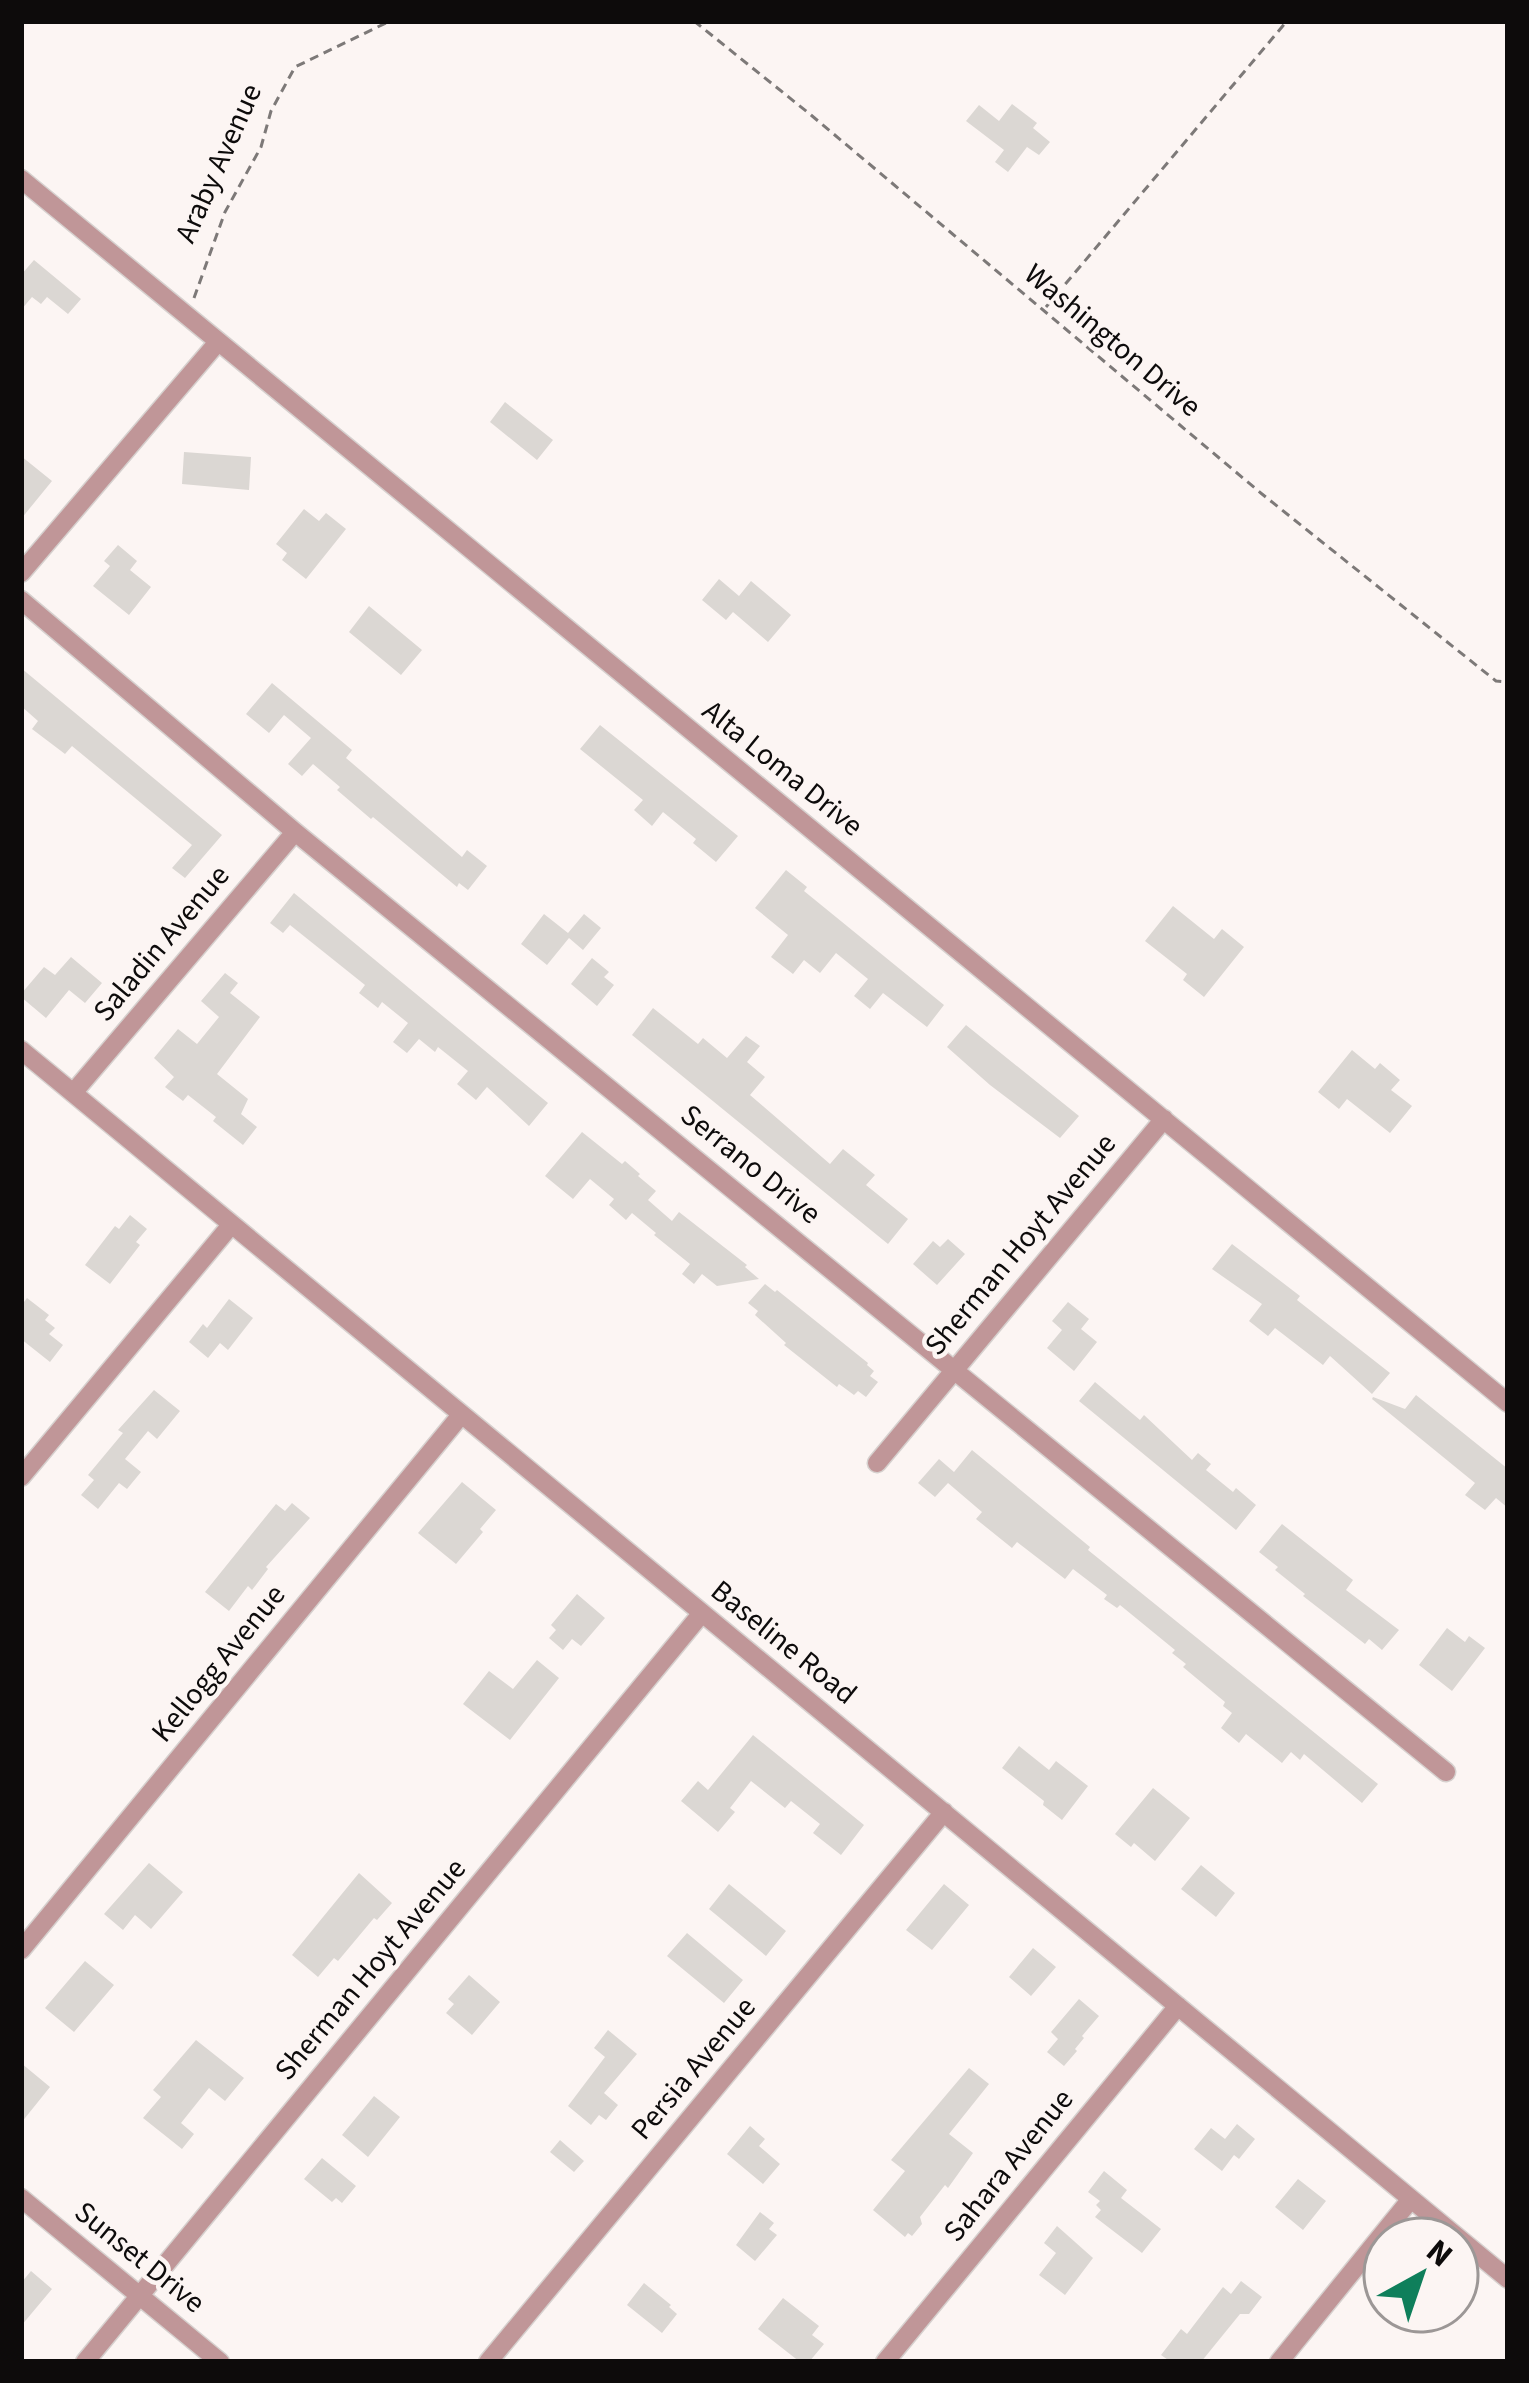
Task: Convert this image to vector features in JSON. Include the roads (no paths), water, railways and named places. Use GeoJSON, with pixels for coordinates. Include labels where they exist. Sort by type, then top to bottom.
{"type":"FeatureCollection","features":[{"type":"Feature","properties":{"kind":"street","name":"Alta Loma Drive"},"geometry":{"type":"LineString","coordinates":[[21,179],[1508,1403]]}},
{"type":"Feature","properties":{"kind":"street"},"geometry":{"type":"LineString","coordinates":[[21,573],[218,342]]}},
{"type":"Feature","properties":{"kind":"street","name":"Serrano Drive"},"geometry":{"type":"LineString","coordinates":[[21,600],[295,832],[1446,1772]]}},
{"type":"Feature","properties":{"kind":"street","name":"Saladin Avenue"},"geometry":{"type":"LineString","coordinates":[[73,1093],[295,832]]}},
{"type":"Feature","properties":{"kind":"street","name":"Baseline Road"},"geometry":{"type":"LineString","coordinates":[[21,1050],[1508,2279]]}},
{"type":"Feature","properties":{"kind":"street","name":"Sherman Hoyt Avenue"},"geometry":{"type":"LineString","coordinates":[[877,1463],[1164,1119]]}},
{"type":"Feature","properties":{"kind":"street"},"geometry":{"type":"LineString","coordinates":[[21,1477],[231,1225]]}},
{"type":"Feature","properties":{"kind":"street","name":"Kellogg Avenue"},"geometry":{"type":"LineString","coordinates":[[21,1950],[461,1415]]}},
{"type":"Feature","properties":{"kind":"street","name":"Sherman Hoyt Avenue"},"geometry":{"type":"LineString","coordinates":[[85,2362],[702,1613]]}},
{"type":"Feature","properties":{"kind":"street","name":"Persia Avenue"},"geometry":{"type":"LineString","coordinates":[[488,2362],[944,1812]]}},
{"type":"Feature","properties":{"kind":"street","name":"Sahara Avenue"},"geometry":{"type":"LineString","coordinates":[[885,2362],[1178,2006]]}},
{"type":"Feature","properties":{"kind":"street","name":"Sunset Drive"},"geometry":{"type":"LineString","coordinates":[[21,2198],[220,2362]]}},
{"type":"Feature","properties":{"kind":"street"},"geometry":{"type":"LineString","coordinates":[[1279,2362],[1411,2199]]}}]}
